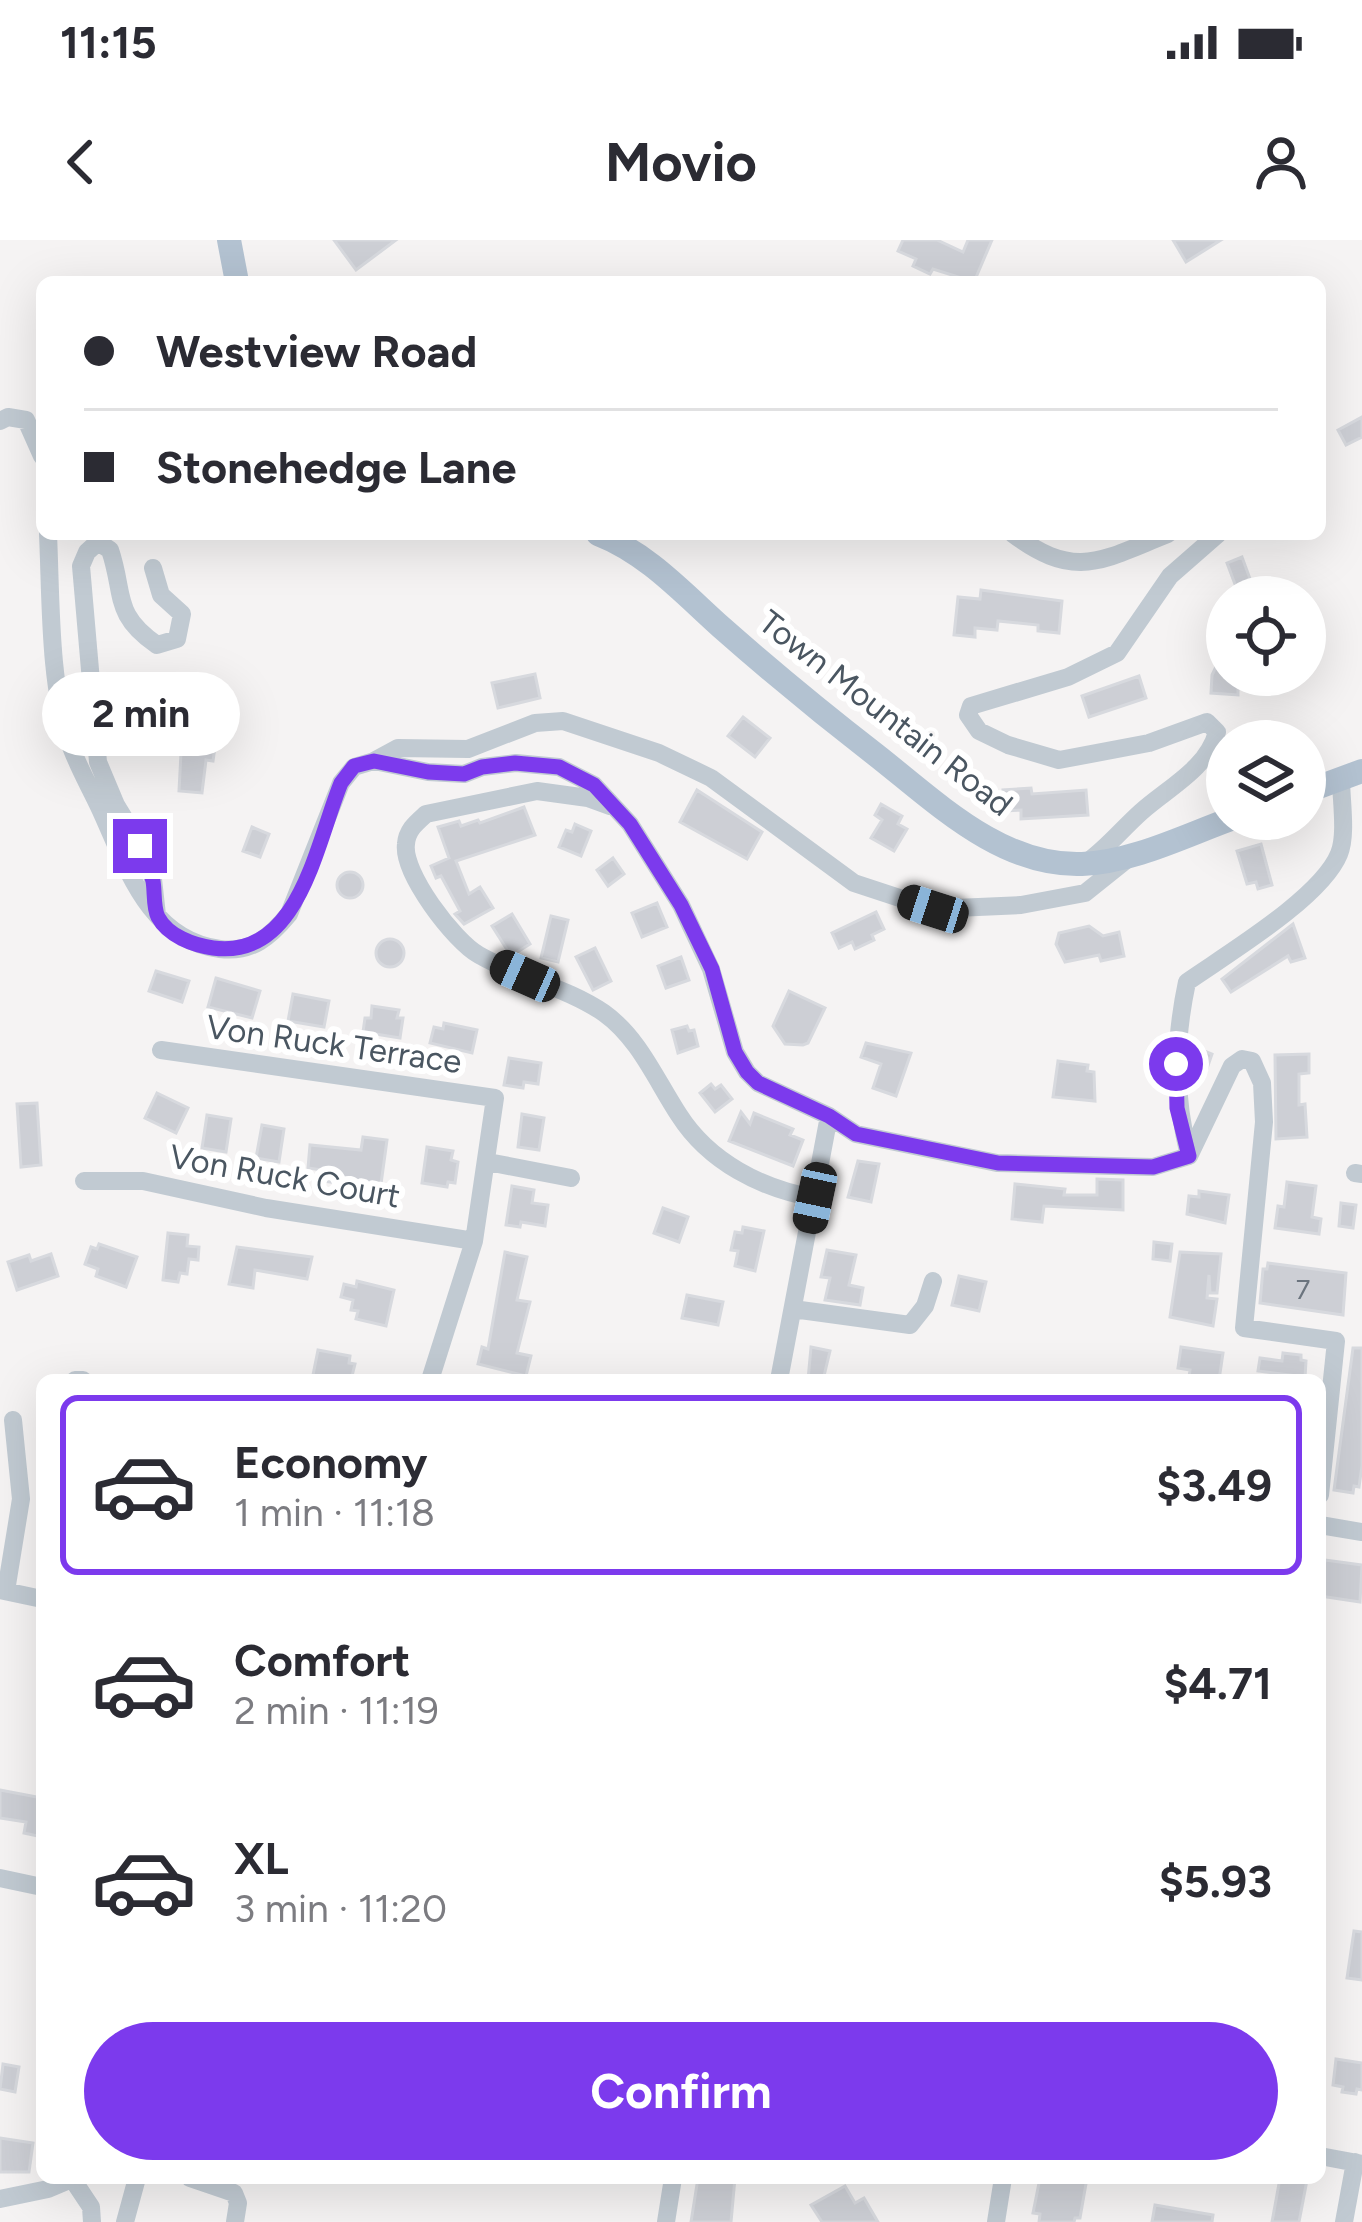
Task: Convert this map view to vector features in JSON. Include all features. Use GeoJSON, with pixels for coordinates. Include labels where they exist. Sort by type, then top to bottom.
{"type":"FeatureCollection","features":[{"type":"Feature","properties":{"kind":"main road"},"geometry":{"type":"LineString","coordinates":[[229,240],[236,276]]}},
{"type":"Feature","properties":{"kind":"main road","name":"Town Mountain Road"},"geometry":{"type":"LineString","coordinates":[[609,540],[640,556],[793,690],[963,822],[1025,855],[1086,863],[1134,854],[1206,828]]}},
{"type":"Feature","properties":{"kind":"street"},"geometry":{"type":"LineString","coordinates":[[0,422],[8,417],[26,420],[36,442]]}},
{"type":"Feature","properties":{"kind":"street"},"geometry":{"type":"LineString","coordinates":[[48,540],[59,692],[69,743],[143,898],[172,933],[199,946],[228,950],[255,946],[289,914],[341,783],[354,766],[398,748],[468,749],[535,723],[562,721],[659,753],[711,778],[854,883],[933,909],[1021,905],[1085,893],[1134,854]]}},
{"type":"Feature","properties":{"kind":"street"},"geometry":{"type":"LineString","coordinates":[[1021,540],[1070,565],[1106,558],[1152,540]]}},
{"type":"Feature","properties":{"kind":"street"},"geometry":{"type":"LineString","coordinates":[[1086,863],[1192,771],[1213,748],[1217,732],[1208,722],[1149,742],[1059,760],[979,731],[968,716],[971,706],[1068,677],[1118,653],[1170,576],[1211,540]]}},
{"type":"Feature","properties":{"kind":"street"},"geometry":{"type":"LineString","coordinates":[[153,568],[161,595],[182,614],[177,639],[157,645],[136,631],[119,598],[110,550],[98,542],[81,566],[98,762],[147,862],[157,915]]}},
{"type":"Feature","properties":{"kind":"street"},"geometry":{"type":"LineString","coordinates":[[374,761],[464,774],[515,763],[559,767],[594,785],[630,824],[681,905],[712,969],[735,1052],[747,1072],[758,1083],[856,1134],[998,1163],[1153,1167],[1189,1156],[1232,1066],[1242,1059],[1252,1061],[1262,1083],[1264,1122],[1244,1328],[1336,1341],[1326,1437]]}},
{"type":"Feature","properties":{"kind":"street"},"geometry":{"type":"LineString","coordinates":[[1189,1156],[1177,1108],[1176,1064],[1187,982],[1316,886],[1340,853],[1352,775]]}},
{"type":"Feature","properties":{"kind":"street"},"geometry":{"type":"LineString","coordinates":[[614,808],[589,798],[537,791],[425,814],[412,826],[406,842],[407,861],[432,904],[474,952],[605,1014],[651,1066],[696,1139],[716,1157],[788,1193],[815,1198]]}},
{"type":"Feature","properties":{"kind":"street","name":"Von Ruck Terrace"},"geometry":{"type":"LineString","coordinates":[[161,1050],[496,1098],[474,1241],[432,1374]]}},
{"type":"Feature","properties":{"kind":"street"},"geometry":{"type":"LineString","coordinates":[[780,1374],[829,1116]]}},
{"type":"Feature","properties":{"kind":"street"},"geometry":{"type":"LineString","coordinates":[[488,1162],[571,1178]]}},
{"type":"Feature","properties":{"kind":"street","name":"Von Ruck Court"},"geometry":{"type":"LineString","coordinates":[[84,1181],[142,1181],[266,1208],[474,1241]]}},
{"type":"Feature","properties":{"kind":"street"},"geometry":{"type":"LineString","coordinates":[[793,1309],[910,1325],[925,1306],[933,1281]]}},
{"type":"Feature","properties":{"kind":"street"},"geometry":{"type":"LineString","coordinates":[[13,1420],[21,1499],[3,1591],[36,1598]]}},
{"type":"Feature","properties":{"kind":"street"},"geometry":{"type":"LineString","coordinates":[[1326,1526],[1362,1532]]}},
{"type":"Feature","properties":{"kind":"street"},"geometry":{"type":"LineString","coordinates":[[1,1883],[36,1886]]}},
{"type":"Feature","properties":{"kind":"street"},"geometry":{"type":"LineString","coordinates":[[1326,2157],[1359,2163],[1344,2222]]}},
{"type":"Feature","properties":{"kind":"street"},"geometry":{"type":"LineString","coordinates":[[0,2199],[55,2184]]}},
{"type":"Feature","properties":{"kind":"street"},"geometry":{"type":"LineString","coordinates":[[76,2184],[96,2221]]}},
{"type":"Feature","properties":{"kind":"street"},"geometry":{"type":"LineString","coordinates":[[125,2222],[135,2184]]}},
{"type":"Feature","properties":{"kind":"street"},"geometry":{"type":"LineString","coordinates":[[208,2184],[234,2193],[236,2222]]}},
{"type":"Feature","properties":{"kind":"street"},"geometry":{"type":"LineString","coordinates":[[666,2222],[672,2184]]}},
{"type":"Feature","properties":{"kind":"street"},"geometry":{"type":"LineString","coordinates":[[996,2222],[1002,2184]]}},
{"type":"Feature","properties":{"kind":"building"},"geometry":{"type":"Polygon","coordinates":[[[334,240],[396,240],[356,270],[334,240]]]}},
{"type":"Feature","properties":{"kind":"building"},"geometry":{"type":"Polygon","coordinates":[[[903,240],[937,240],[963,252],[968,240],[992,240],[977,276],[933,269],[930,274],[913,266],[916,259],[898,251],[903,240]]]}},
{"type":"Feature","properties":{"kind":"building"},"geometry":{"type":"Polygon","coordinates":[[[1173,240],[1221,240],[1186,262],[1173,240]]]}},
{"type":"Feature","properties":{"kind":"building"},"geometry":{"type":"Polygon","coordinates":[[[1362,417],[1362,437],[1346,445],[1338,430],[1362,417]]]}},
{"type":"Feature","properties":{"kind":"building"},"geometry":{"type":"Polygon","coordinates":[[[1242,557],[1249,576],[1232,576],[1227,563],[1242,557]]]}},
{"type":"Feature","properties":{"kind":"building"},"geometry":{"type":"Polygon","coordinates":[[[981,590],[1062,601],[1059,633],[1038,631],[1038,625],[998,621],[997,630],[975,628],[975,637],[954,635],[958,597],[980,599],[981,590]]]}},
{"type":"Feature","properties":{"kind":"building"},"geometry":{"type":"Polygon","coordinates":[[[535,674],[540,698],[498,708],[492,683],[535,674]]]}},
{"type":"Feature","properties":{"kind":"building"},"geometry":{"type":"Polygon","coordinates":[[[1139,676],[1146,698],[1089,717],[1082,696],[1139,676]]]}},
{"type":"Feature","properties":{"kind":"building"},"geometry":{"type":"Polygon","coordinates":[[[743,717],[770,738],[755,757],[728,736],[743,717]]]}},
{"type":"Feature","properties":{"kind":"building"},"geometry":{"type":"Polygon","coordinates":[[[167,731],[217,734],[213,761],[206,760],[202,793],[179,791],[181,753],[165,746],[167,731]]]}},
{"type":"Feature","properties":{"kind":"building"},"geometry":{"type":"Polygon","coordinates":[[[1031,788],[1032,794],[1086,790],[1088,815],[1021,819],[1021,810],[1005,811],[1003,790],[1031,788]]]}},
{"type":"Feature","properties":{"kind":"building"},"geometry":{"type":"Polygon","coordinates":[[[697,790],[762,832],[747,859],[680,822],[697,790]]]}},
{"type":"Feature","properties":{"kind":"building"},"geometry":{"type":"Polygon","coordinates":[[[881,804],[902,816],[898,824],[907,829],[894,851],[871,838],[882,820],[875,815],[881,804]]]}},
{"type":"Feature","properties":{"kind":"building"},"geometry":{"type":"Polygon","coordinates":[[[524,807],[535,835],[456,861],[469,894],[480,887],[493,908],[464,924],[455,914],[460,911],[441,876],[436,878],[431,866],[449,858],[438,827],[459,821],[461,826],[480,823],[524,807]]]}},
{"type":"Feature","properties":{"kind":"building"},"geometry":{"type":"Polygon","coordinates":[[[575,824],[591,831],[581,856],[559,847],[566,830],[572,832],[575,824]]]}},
{"type":"Feature","properties":{"kind":"building"},"geometry":{"type":"Polygon","coordinates":[[[252,827],[269,834],[260,857],[243,851],[252,827]]]}},
{"type":"Feature","properties":{"kind":"building"},"geometry":{"type":"Polygon","coordinates":[[[1261,844],[1272,885],[1258,889],[1256,882],[1247,884],[1237,851],[1261,844]]]}},
{"type":"Feature","properties":{"kind":"building"},"geometry":{"type":"Polygon","coordinates":[[[613,858],[624,874],[608,886],[597,870],[613,858]]]}},
{"type":"Feature","properties":{"kind":"building"},"geometry":{"type":"Polygon","coordinates":[[[350,872],[363,885],[350,898],[337,885],[350,872]]]}},
{"type":"Feature","properties":{"kind":"building"},"geometry":{"type":"Polygon","coordinates":[[[657,903],[667,927],[642,937],[632,913],[657,903]]]}},
{"type":"Feature","properties":{"kind":"building"},"geometry":{"type":"Polygon","coordinates":[[[876,912],[884,929],[872,935],[874,940],[855,949],[852,942],[839,948],[832,933],[876,912]]]}},
{"type":"Feature","properties":{"kind":"building"},"geometry":{"type":"Polygon","coordinates":[[[512,914],[530,944],[511,956],[492,926],[512,914]]]}},
{"type":"Feature","properties":{"kind":"building"},"geometry":{"type":"Polygon","coordinates":[[[551,916],[568,920],[558,962],[541,958],[551,916]]]}},
{"type":"Feature","properties":{"kind":"building"},"geometry":{"type":"Polygon","coordinates":[[[1293,924],[1305,958],[1291,962],[1288,956],[1231,992],[1222,979],[1293,924]]]}},
{"type":"Feature","properties":{"kind":"building"},"geometry":{"type":"Polygon","coordinates":[[[1089,926],[1103,936],[1119,932],[1124,956],[1065,962],[1056,944],[1059,933],[1089,926]]]}},
{"type":"Feature","properties":{"kind":"building"},"geometry":{"type":"Polygon","coordinates":[[[390,939],[400,943],[404,953],[400,963],[390,967],[380,963],[376,953],[380,943],[390,939]]]}},
{"type":"Feature","properties":{"kind":"building"},"geometry":{"type":"Polygon","coordinates":[[[595,948],[611,981],[593,990],[576,957],[595,948]]]}},
{"type":"Feature","properties":{"kind":"building"},"geometry":{"type":"Polygon","coordinates":[[[681,957],[689,980],[666,988],[658,966],[681,957]]]}},
{"type":"Feature","properties":{"kind":"building"},"geometry":{"type":"Polygon","coordinates":[[[156,971],[189,981],[182,1002],[149,991],[156,971]]]}},
{"type":"Feature","properties":{"kind":"building"},"geometry":{"type":"Polygon","coordinates":[[[216,978],[260,991],[252,1018],[208,1007],[216,978]]]}},
{"type":"Feature","properties":{"kind":"building"},"geometry":{"type":"Polygon","coordinates":[[[789,991],[825,1008],[803,1045],[785,1044],[773,1026],[789,991]]]}},
{"type":"Feature","properties":{"kind":"building"},"geometry":{"type":"Polygon","coordinates":[[[293,994],[329,1001],[324,1027],[288,1021],[293,994]]]}},
{"type":"Feature","properties":{"kind":"building"},"geometry":{"type":"Polygon","coordinates":[[[372,1006],[399,1010],[397,1018],[403,1018],[400,1038],[363,1032],[372,1006]]]}},
{"type":"Feature","properties":{"kind":"building"},"geometry":{"type":"Polygon","coordinates":[[[444,1023],[477,1030],[472,1053],[430,1043],[434,1027],[443,1029],[444,1023]]]}},
{"type":"Feature","properties":{"kind":"building"},"geometry":{"type":"Polygon","coordinates":[[[687,1026],[694,1030],[698,1046],[678,1053],[672,1030],[687,1026]]]}},
{"type":"Feature","properties":{"kind":"building"},"geometry":{"type":"Polygon","coordinates":[[[866,1043],[911,1053],[896,1096],[873,1088],[881,1064],[861,1057],[866,1043]]]}},
{"type":"Feature","properties":{"kind":"building"},"geometry":{"type":"Polygon","coordinates":[[[1192,1046],[1212,1054],[1204,1077],[1191,1072],[1192,1046]]]}},
{"type":"Feature","properties":{"kind":"building"},"geometry":{"type":"Polygon","coordinates":[[[1309,1054],[1309,1073],[1299,1074],[1299,1105],[1305,1104],[1307,1137],[1276,1139],[1275,1055],[1309,1054]]]}},
{"type":"Feature","properties":{"kind":"building"},"geometry":{"type":"Polygon","coordinates":[[[509,1058],[541,1063],[538,1084],[504,1085],[509,1058]]]}},
{"type":"Feature","properties":{"kind":"building"},"geometry":{"type":"Polygon","coordinates":[[[1058,1061],[1088,1065],[1087,1071],[1094,1072],[1095,1101],[1053,1097],[1058,1061]]]}},
{"type":"Feature","properties":{"kind":"building"},"geometry":{"type":"Polygon","coordinates":[[[711,1084],[715,1089],[721,1085],[732,1099],[715,1112],[700,1093],[711,1084]]]}},
{"type":"Feature","properties":{"kind":"building"},"geometry":{"type":"Polygon","coordinates":[[[157,1093],[188,1108],[176,1133],[145,1118],[157,1093]]]}},
{"type":"Feature","properties":{"kind":"building"},"geometry":{"type":"Polygon","coordinates":[[[37,1103],[41,1165],[21,1167],[17,1104],[37,1103]]]}},
{"type":"Feature","properties":{"kind":"building"},"geometry":{"type":"Polygon","coordinates":[[[741,1112],[750,1124],[754,1113],[793,1129],[790,1135],[803,1140],[793,1166],[729,1141],[741,1112]]]}},
{"type":"Feature","properties":{"kind":"building"},"geometry":{"type":"Polygon","coordinates":[[[522,1114],[544,1118],[539,1150],[518,1147],[522,1114]]]}},
{"type":"Feature","properties":{"kind":"building"},"geometry":{"type":"Polygon","coordinates":[[[207,1115],[231,1119],[226,1152],[202,1148],[207,1115]]]}},
{"type":"Feature","properties":{"kind":"building"},"geometry":{"type":"Polygon","coordinates":[[[262,1125],[284,1129],[279,1162],[256,1158],[262,1125]]]}},
{"type":"Feature","properties":{"kind":"building"},"geometry":{"type":"Polygon","coordinates":[[[363,1137],[387,1140],[381,1184],[341,1178],[340,1183],[321,1181],[322,1170],[308,1168],[310,1145],[361,1150],[363,1137]]]}},
{"type":"Feature","properties":{"kind":"building"},"geometry":{"type":"Polygon","coordinates":[[[427,1147],[453,1151],[451,1160],[458,1162],[455,1183],[448,1182],[447,1187],[422,1183],[427,1147]]]}},
{"type":"Feature","properties":{"kind":"building"},"geometry":{"type":"Polygon","coordinates":[[[858,1161],[879,1164],[871,1202],[848,1197],[858,1161]]]}},
{"type":"Feature","properties":{"kind":"building"},"geometry":{"type":"Polygon","coordinates":[[[1097,1179],[1123,1180],[1123,1210],[1044,1206],[1042,1222],[1012,1219],[1015,1184],[1065,1189],[1064,1195],[1097,1195],[1097,1179]]]}},
{"type":"Feature","properties":{"kind":"building"},"geometry":{"type":"Polygon","coordinates":[[[1287,1182],[1316,1186],[1312,1217],[1321,1219],[1319,1234],[1275,1228],[1287,1182]]]}},
{"type":"Feature","properties":{"kind":"building"},"geometry":{"type":"Polygon","coordinates":[[[512,1186],[534,1190],[532,1203],[548,1205],[545,1226],[506,1225],[512,1186]]]}},
{"type":"Feature","properties":{"kind":"building"},"geometry":{"type":"Polygon","coordinates":[[[1199,1191],[1229,1195],[1225,1223],[1187,1214],[1189,1196],[1199,1197],[1199,1191]]]}},
{"type":"Feature","properties":{"kind":"building"},"geometry":{"type":"Polygon","coordinates":[[[1341,1203],[1356,1205],[1353,1228],[1339,1226],[1341,1203]]]}},
{"type":"Feature","properties":{"kind":"building"},"geometry":{"type":"Polygon","coordinates":[[[663,1208],[688,1217],[679,1242],[654,1233],[663,1208]]]}},
{"type":"Feature","properties":{"kind":"building"},"geometry":{"type":"Polygon","coordinates":[[[743,1227],[764,1231],[755,1271],[735,1266],[738,1251],[731,1250],[735,1232],[742,1233],[743,1227]]]}},
{"type":"Feature","properties":{"kind":"building"},"geometry":{"type":"Polygon","coordinates":[[[168,1233],[188,1235],[187,1246],[199,1247],[198,1260],[189,1259],[187,1274],[180,1273],[178,1282],[163,1280],[168,1233]]]}},
{"type":"Feature","properties":{"kind":"building"},"geometry":{"type":"Polygon","coordinates":[[[1154,1242],[1172,1244],[1170,1261],[1153,1259],[1154,1242]]]}},
{"type":"Feature","properties":{"kind":"building"},"geometry":{"type":"Polygon","coordinates":[[[99,1244],[137,1257],[126,1287],[96,1276],[98,1269],[85,1264],[91,1247],[97,1249],[99,1244]]]}},
{"type":"Feature","properties":{"kind":"building"},"geometry":{"type":"Polygon","coordinates":[[[237,1247],[312,1257],[307,1279],[255,1270],[253,1288],[229,1284],[237,1247]]]}},
{"type":"Feature","properties":{"kind":"building"},"geometry":{"type":"Polygon","coordinates":[[[827,1250],[856,1255],[849,1285],[863,1288],[860,1305],[825,1300],[830,1278],[821,1277],[827,1250]]]}},
{"type":"Feature","properties":{"kind":"building"},"geometry":{"type":"Polygon","coordinates":[[[505,1252],[527,1257],[517,1300],[530,1302],[517,1353],[531,1356],[526,1374],[478,1364],[482,1347],[488,1349],[505,1252]]]}},
{"type":"Feature","properties":{"kind":"building"},"geometry":{"type":"Polygon","coordinates":[[[1180,1252],[1221,1254],[1217,1293],[1210,1293],[1209,1275],[1207,1298],[1217,1299],[1213,1326],[1170,1317],[1180,1252]]]}},
{"type":"Feature","properties":{"kind":"building"},"geometry":{"type":"Polygon","coordinates":[[[51,1254],[58,1276],[17,1290],[8,1262],[51,1254]]]}},
{"type":"Feature","properties":{"kind":"building"},"geometry":{"type":"Polygon","coordinates":[[[1268,1263],[1346,1273],[1343,1315],[1260,1303],[1263,1269],[1268,1263]]]}},
{"type":"Feature","properties":{"kind":"building"},"geometry":{"type":"Polygon","coordinates":[[[959,1276],[986,1282],[979,1311],[952,1305],[959,1276]]]}},
{"type":"Feature","properties":{"kind":"building"},"geometry":{"type":"Polygon","coordinates":[[[357,1281],[394,1290],[386,1326],[356,1319],[353,1300],[341,1297],[344,1284],[356,1287],[357,1281]]]}},
{"type":"Feature","properties":{"kind":"building"},"geometry":{"type":"Polygon","coordinates":[[[687,1295],[723,1302],[718,1325],[682,1318],[687,1295]]]}},
{"type":"Feature","properties":{"kind":"building"},"geometry":{"type":"Polygon","coordinates":[[[811,1347],[830,1351],[824,1374],[809,1374],[811,1347]]]}},
{"type":"Feature","properties":{"kind":"building"},"geometry":{"type":"Polygon","coordinates":[[[1181,1347],[1223,1353],[1220,1374],[1189,1374],[1190,1370],[1178,1368],[1181,1347]]]}},
{"type":"Feature","properties":{"kind":"building"},"geometry":{"type":"Polygon","coordinates":[[[1353,1348],[1362,1348],[1362,1466],[1359,1487],[1354,1486],[1353,1493],[1334,1490],[1353,1348]]]}},
{"type":"Feature","properties":{"kind":"building"},"geometry":{"type":"Polygon","coordinates":[[[318,1350],[350,1356],[349,1363],[355,1364],[352,1374],[313,1374],[318,1350]]]}},
{"type":"Feature","properties":{"kind":"building"},"geometry":{"type":"Polygon","coordinates":[[[1283,1353],[1301,1355],[1305,1374],[1258,1371],[1260,1358],[1282,1361],[1283,1353]]]}},
{"type":"Feature","properties":{"kind":"building"},"geometry":{"type":"Polygon","coordinates":[[[1326,1560],[1362,1565],[1360,1602],[1326,1597],[1326,1560]]]}},
{"type":"Feature","properties":{"kind":"building"},"geometry":{"type":"Polygon","coordinates":[[[0,1790],[36,1797],[36,1836],[24,1833],[26,1822],[0,1818],[0,1790]]]}},
{"type":"Feature","properties":{"kind":"building"},"geometry":{"type":"Polygon","coordinates":[[[1354,1931],[1362,1932],[1362,1980],[1347,1978],[1354,1931]]]}},
{"type":"Feature","properties":{"kind":"building"},"geometry":{"type":"Polygon","coordinates":[[[1336,2059],[1362,2063],[1362,2090],[1342,2092],[1343,2087],[1333,2085],[1336,2059]]]}},
{"type":"Feature","properties":{"kind":"building"},"geometry":{"type":"Polygon","coordinates":[[[3,2064],[19,2067],[15,2092],[0,2089],[3,2064]]]}},
{"type":"Feature","properties":{"kind":"building"},"geometry":{"type":"Polygon","coordinates":[[[0,2138],[33,2143],[29,2172],[0,2172],[0,2138]]]}},
{"type":"Feature","properties":{"kind":"building"},"geometry":{"type":"Polygon","coordinates":[[[697,2184],[734,2184],[731,2222],[691,2222],[697,2184]]]}},
{"type":"Feature","properties":{"kind":"building"},"geometry":{"type":"Polygon","coordinates":[[[1039,2184],[1086,2184],[1080,2218],[1074,2222],[1039,2222],[1040,2214],[1033,2213],[1039,2184]]]}},
{"type":"Feature","properties":{"kind":"building"},"geometry":{"type":"Polygon","coordinates":[[[1279,2184],[1306,2184],[1299,2222],[1272,2222],[1279,2184]]]}},
{"type":"Feature","properties":{"kind":"building"},"geometry":{"type":"Polygon","coordinates":[[[845,2186],[855,2203],[864,2198],[878,2222],[822,2222],[811,2205],[845,2186]]]}},
{"type":"Feature","properties":{"kind":"building"},"geometry":{"type":"Polygon","coordinates":[[[1155,2205],[1213,2215],[1212,2222],[1152,2222],[1155,2205]]]}},
{"type":"Feature","properties":{"kind":"route"},"geometry":{"type":"LineString","coordinates":[[140,846],[153,879],[157,915],[172,933],[199,946],[228,950],[255,946],[289,914],[341,783],[354,766],[374,761],[464,774],[515,763],[559,767],[594,785],[630,824],[681,905],[712,969],[735,1052],[747,1072],[758,1083],[856,1134],[998,1163],[1153,1167],[1189,1156],[1177,1108],[1176,1064]]}}]}
